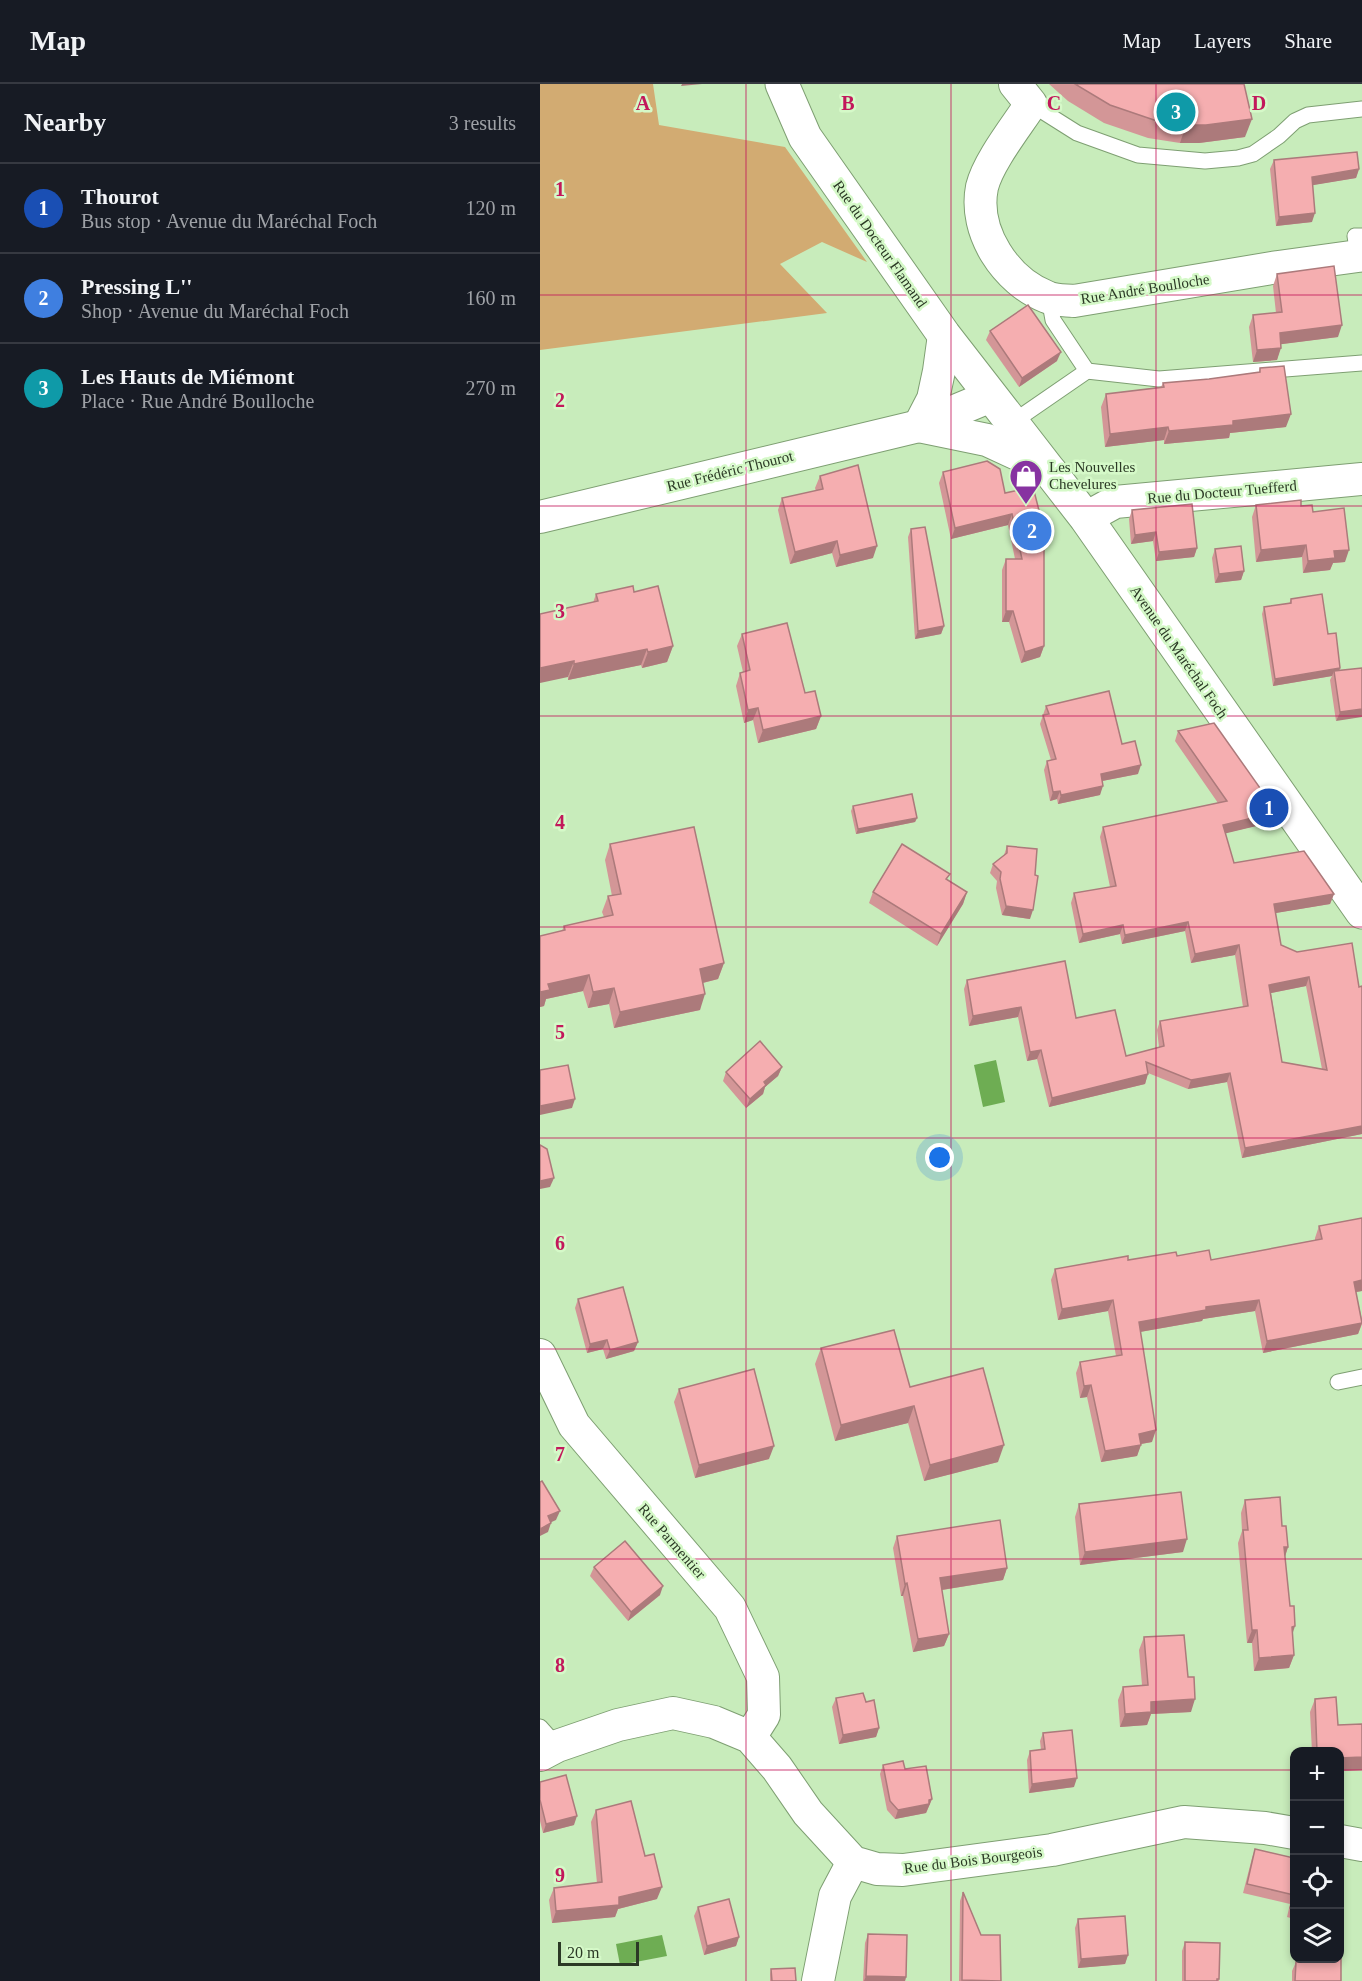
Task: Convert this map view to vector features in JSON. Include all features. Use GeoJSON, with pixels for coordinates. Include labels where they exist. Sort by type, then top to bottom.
{"type":"FeatureCollection","features":[{"type":"Feature","properties":{"kind":"street","name":"Rue du Docteur Flamand"},"geometry":{"type":"LineString","coordinates":[[782,84],[806,137],[944,335],[991,396]]}},
{"type":"Feature","properties":{"kind":"street","name":"Rue André Boulloche"},"geometry":{"type":"LineString","coordinates":[[1023,94],[982,188],[980,217],[990,244],[1018,281],[1048,298],[1074,301],[1360,246]]}},
{"type":"Feature","properties":{"kind":"street"},"geometry":{"type":"LineString","coordinates":[[919,426],[933,399],[944,335]]}},
{"type":"Feature","properties":{"kind":"street","name":"Avenue du Maréchal Foch"},"geometry":{"type":"LineString","coordinates":[[991,396],[1086,519],[1362,912]]}},
{"type":"Feature","properties":{"kind":"street","name":"Rue Frédéric Thourot"},"geometry":{"type":"LineString","coordinates":[[540,517],[919,426],[991,396]]}},
{"type":"Feature","properties":{"kind":"street","name":"Rue Frédéric Thourot"},"geometry":{"type":"LineString","coordinates":[[919,426],[987,440],[1051,472]]}},
{"type":"Feature","properties":{"kind":"street","name":"Rue du Docteur Tuefferd"},"geometry":{"type":"LineString","coordinates":[[1086,519],[1115,502],[1362,479]]}},
{"type":"Feature","properties":{"kind":"street","name":"Rue Parmentier"},"geometry":{"type":"LineString","coordinates":[[540,1355],[574,1425],[730,1608],[763,1677],[764,1715],[750,1737]]}},
{"type":"Feature","properties":{"kind":"street"},"geometry":{"type":"LineString","coordinates":[[546,1743],[673,1713],[714,1722],[750,1737],[777,1768],[808,1814],[853,1862],[835,1896],[818,1981]]}},
{"type":"Feature","properties":{"kind":"street","name":"Rue du Bois Bourgeois"},"geometry":{"type":"LineString","coordinates":[[853,1862],[877,1869],[903,1870],[1053,1850],[1184,1822],[1265,1828],[1290,1832]]}},
{"type":"Feature","properties":{"kind":"street"},"geometry":{"type":"LineString","coordinates":[[1344,1842],[1362,1845]]}},
{"type":"Feature","properties":{"kind":"lane"},"geometry":{"type":"LineString","coordinates":[[1023,94],[1077,133],[1138,155],[1205,161],[1253,154],[1279,136],[1295,121],[1308,115],[1362,109]]}},
{"type":"Feature","properties":{"kind":"lane"},"geometry":{"type":"LineString","coordinates":[[1048,298],[1053,320],[1086,371]]}},
{"type":"Feature","properties":{"kind":"lane"},"geometry":{"type":"LineString","coordinates":[[1013,422],[1086,371],[1159,379],[1362,363]]}},
{"type":"Feature","properties":{"kind":"lane"},"geometry":{"type":"LineString","coordinates":[[1338,1382],[1362,1377]]}},
{"type":"Feature","properties":{"kind":"shaded area"},"geometry":{"type":"Polygon","coordinates":[[[540,84],[653,84],[659,125],[785,147],[867,262],[822,242],[780,264],[827,313],[540,350],[540,84]]]}},
{"type":"Feature","properties":{"kind":"shaded area"},"geometry":{"type":"Polygon","coordinates":[[[996,1060],[1005,1102],[983,1107],[974,1065],[996,1060]]]}},
{"type":"Feature","properties":{"kind":"shaded area"},"geometry":{"type":"Polygon","coordinates":[[[662,1935],[667,1956],[620,1965],[616,1944],[662,1935]]]}},
{"type":"Feature","properties":{"kind":"building"},"geometry":{"type":"Polygon","coordinates":[[[1075,84],[1244,84],[1252,119],[1206,125],[1186,125],[1154,120],[1110,105],[1075,84]]]}},
{"type":"Feature","properties":{"kind":"building"},"geometry":{"type":"Polygon","coordinates":[[[1357,152],[1359,169],[1312,177],[1315,213],[1279,217],[1274,160],[1357,152]]]}},
{"type":"Feature","properties":{"kind":"building"},"geometry":{"type":"Polygon","coordinates":[[[1334,266],[1342,325],[1280,333],[1281,348],[1257,350],[1253,315],[1282,312],[1277,274],[1334,266]]]}},
{"type":"Feature","properties":{"kind":"building"},"geometry":{"type":"Polygon","coordinates":[[[1028,305],[1061,352],[1022,378],[990,331],[1028,305]]]}},
{"type":"Feature","properties":{"kind":"building"},"geometry":{"type":"Polygon","coordinates":[[[1284,366],[1291,414],[1233,421],[1233,425],[1169,431],[1168,427],[1110,434],[1106,394],[1164,387],[1163,383],[1260,372],[1260,368],[1284,366]]]}},
{"type":"Feature","properties":{"kind":"building"},"geometry":{"type":"Polygon","coordinates":[[[987,461],[1000,469],[1005,493],[1033,487],[1044,530],[1044,646],[1025,652],[1013,611],[1006,611],[1006,559],[1022,559],[1012,514],[955,528],[943,472],[987,461]]]}},
{"type":"Feature","properties":{"kind":"building"},"geometry":{"type":"Polygon","coordinates":[[[858,465],[877,546],[840,555],[837,541],[795,552],[782,498],[823,489],[820,476],[858,465]]]}},
{"type":"Feature","properties":{"kind":"building"},"geometry":{"type":"Polygon","coordinates":[[[1301,500],[1301,506],[1312,505],[1313,512],[1344,508],[1349,550],[1334,551],[1335,558],[1308,561],[1306,545],[1261,550],[1256,505],[1301,500]]]}},
{"type":"Feature","properties":{"kind":"building"},"geometry":{"type":"Polygon","coordinates":[[[1192,504],[1197,548],[1159,552],[1156,532],[1135,535],[1132,510],[1192,504]]]}},
{"type":"Feature","properties":{"kind":"building"},"geometry":{"type":"Polygon","coordinates":[[[925,527],[944,626],[918,631],[911,529],[925,527]]]}},
{"type":"Feature","properties":{"kind":"building"},"geometry":{"type":"Polygon","coordinates":[[[1241,546],[1244,571],[1219,574],[1215,549],[1241,546]]]}},
{"type":"Feature","properties":{"kind":"building"},"geometry":{"type":"Polygon","coordinates":[[[633,586],[634,592],[658,586],[673,646],[648,652],[647,649],[574,664],[574,661],[540,668],[540,614],[598,601],[596,594],[633,586]]]}},
{"type":"Feature","properties":{"kind":"building"},"geometry":{"type":"Polygon","coordinates":[[[1322,594],[1328,634],[1336,633],[1340,668],[1275,679],[1264,607],[1291,603],[1291,599],[1322,594]]]}},
{"type":"Feature","properties":{"kind":"building"},"geometry":{"type":"Polygon","coordinates":[[[787,623],[805,693],[815,691],[821,716],[763,730],[758,708],[748,710],[740,673],[750,670],[742,634],[787,623]]]}},
{"type":"Feature","properties":{"kind":"building"},"geometry":{"type":"Polygon","coordinates":[[[1362,668],[1362,709],[1340,712],[1334,671],[1362,668]]]}},
{"type":"Feature","properties":{"kind":"building"},"geometry":{"type":"Polygon","coordinates":[[[1109,691],[1122,744],[1135,741],[1141,765],[1101,774],[1103,786],[1061,795],[1060,791],[1053,792],[1047,761],[1056,759],[1043,715],[1049,714],[1046,706],[1109,691]]]}},
{"type":"Feature","properties":{"kind":"building"},"geometry":{"type":"Polygon","coordinates":[[[1214,723],[1277,812],[1223,825],[1234,863],[1304,851],[1334,894],[1274,904],[1281,945],[1297,952],[1352,943],[1359,987],[1362,986],[1362,1126],[1245,1148],[1230,1073],[1191,1080],[1146,1062],[1148,1074],[1052,1098],[1041,1050],[1030,1052],[1021,1007],[973,1016],[967,980],[1065,961],[1076,1018],[1115,1010],[1126,1056],[1164,1046],[1160,1021],[1248,1006],[1239,945],[1195,954],[1188,922],[1125,935],[1123,925],[1083,934],[1074,893],[1116,886],[1103,827],[1227,801],[1178,731],[1214,723]],[[1309,977],[1269,985],[1282,1062],[1327,1070],[1309,977]]]}},
{"type":"Feature","properties":{"kind":"building"},"geometry":{"type":"Polygon","coordinates":[[[912,794],[917,818],[858,829],[853,806],[912,794]]]}},
{"type":"Feature","properties":{"kind":"building"},"geometry":{"type":"Polygon","coordinates":[[[694,827],[724,963],[700,969],[705,994],[620,1012],[614,988],[593,992],[589,975],[548,984],[550,990],[540,992],[540,936],[565,930],[564,926],[613,915],[608,896],[621,894],[610,844],[694,827]]]}},
{"type":"Feature","properties":{"kind":"building"},"geometry":{"type":"Polygon","coordinates":[[[902,844],[950,874],[946,879],[967,892],[941,934],[873,892],[902,844]]]}},
{"type":"Feature","properties":{"kind":"building"},"geometry":{"type":"Polygon","coordinates":[[[1007,846],[1037,849],[1035,875],[1038,876],[1033,910],[1006,906],[1000,879],[1001,872],[993,864],[1007,853],[1007,846]]]}},
{"type":"Feature","properties":{"kind":"building"},"geometry":{"type":"Polygon","coordinates":[[[760,1041],[782,1067],[764,1082],[766,1085],[750,1099],[726,1072],[760,1041]]]}},
{"type":"Feature","properties":{"kind":"building"},"geometry":{"type":"Polygon","coordinates":[[[568,1065],[575,1099],[540,1106],[540,1070],[568,1065]]]}},
{"type":"Feature","properties":{"kind":"building"},"geometry":{"type":"Polygon","coordinates":[[[540,1145],[547,1149],[554,1178],[540,1181],[540,1145]]]}},
{"type":"Feature","properties":{"kind":"building"},"geometry":{"type":"Polygon","coordinates":[[[1362,1218],[1362,1280],[1354,1282],[1362,1323],[1267,1341],[1259,1300],[1206,1307],[1206,1310],[1139,1322],[1156,1430],[1139,1434],[1141,1445],[1105,1451],[1091,1385],[1084,1386],[1080,1362],[1122,1355],[1113,1300],[1062,1309],[1055,1269],[1128,1256],[1128,1260],[1176,1252],[1177,1256],[1209,1250],[1211,1260],[1322,1239],[1319,1226],[1362,1218]]]}},
{"type":"Feature","properties":{"kind":"building"},"geometry":{"type":"Polygon","coordinates":[[[623,1287],[638,1342],[610,1350],[607,1340],[590,1344],[578,1299],[623,1287]]]}},
{"type":"Feature","properties":{"kind":"building"},"geometry":{"type":"Polygon","coordinates":[[[894,1330],[910,1387],[983,1368],[1004,1445],[930,1465],[914,1406],[841,1425],[821,1348],[894,1330]]]}},
{"type":"Feature","properties":{"kind":"building"},"geometry":{"type":"Polygon","coordinates":[[[754,1369],[774,1446],[699,1465],[679,1389],[754,1369]]]}},
{"type":"Feature","properties":{"kind":"building"},"geometry":{"type":"Polygon","coordinates":[[[542,1481],[560,1511],[548,1516],[551,1523],[540,1529],[540,1482],[542,1481]]]}},
{"type":"Feature","properties":{"kind":"building"},"geometry":{"type":"Polygon","coordinates":[[[1181,1492],[1187,1539],[1085,1552],[1079,1504],[1181,1492]]]}},
{"type":"Feature","properties":{"kind":"building"},"geometry":{"type":"Polygon","coordinates":[[[1280,1497],[1282,1526],[1286,1526],[1288,1547],[1284,1547],[1290,1606],[1294,1606],[1295,1626],[1292,1627],[1294,1655],[1259,1658],[1257,1630],[1252,1630],[1243,1530],[1248,1530],[1245,1500],[1280,1497]]]}},
{"type":"Feature","properties":{"kind":"building"},"geometry":{"type":"Polygon","coordinates":[[[1000,1520],[1007,1568],[940,1578],[949,1634],[918,1639],[897,1536],[1000,1520]]]}},
{"type":"Feature","properties":{"kind":"building"},"geometry":{"type":"Polygon","coordinates":[[[625,1541],[663,1586],[631,1612],[594,1567],[625,1541]]]}},
{"type":"Feature","properties":{"kind":"building"},"geometry":{"type":"Polygon","coordinates":[[[1184,1635],[1188,1677],[1194,1677],[1195,1699],[1151,1702],[1151,1712],[1125,1714],[1123,1687],[1148,1685],[1144,1637],[1184,1635]]]}},
{"type":"Feature","properties":{"kind":"building"},"geometry":{"type":"Polygon","coordinates":[[[863,1693],[866,1702],[874,1700],[879,1728],[843,1735],[836,1698],[863,1693]]]}},
{"type":"Feature","properties":{"kind":"building"},"geometry":{"type":"Polygon","coordinates":[[[1336,1697],[1338,1725],[1362,1724],[1362,1757],[1344,1758],[1344,1747],[1317,1747],[1315,1699],[1336,1697]]]}},
{"type":"Feature","properties":{"kind":"building"},"geometry":{"type":"Polygon","coordinates":[[[1072,1730],[1077,1778],[1032,1784],[1030,1751],[1045,1749],[1043,1733],[1072,1730]]]}},
{"type":"Feature","properties":{"kind":"building"},"geometry":{"type":"Polygon","coordinates":[[[903,1761],[905,1769],[926,1766],[932,1799],[929,1800],[929,1804],[898,1810],[890,1801],[883,1765],[903,1761]]]}},
{"type":"Feature","properties":{"kind":"building"},"geometry":{"type":"Polygon","coordinates":[[[566,1775],[577,1816],[546,1824],[540,1800],[540,1782],[566,1775]]]}},
{"type":"Feature","properties":{"kind":"building"},"geometry":{"type":"Polygon","coordinates":[[[631,1801],[645,1856],[654,1854],[662,1887],[619,1897],[619,1905],[556,1911],[554,1888],[602,1882],[596,1810],[631,1801]]]}},
{"type":"Feature","properties":{"kind":"building"},"geometry":{"type":"Polygon","coordinates":[[[1255,1849],[1290,1857],[1290,1894],[1247,1884],[1255,1849]]]}},
{"type":"Feature","properties":{"kind":"building"},"geometry":{"type":"Polygon","coordinates":[[[963,1892],[981,1935],[1000,1935],[1001,1981],[962,1980],[963,1892]]]}},
{"type":"Feature","properties":{"kind":"building"},"geometry":{"type":"Polygon","coordinates":[[[729,1899],[739,1937],[707,1946],[698,1907],[729,1899]]]}},
{"type":"Feature","properties":{"kind":"building"},"geometry":{"type":"Polygon","coordinates":[[[1125,1916],[1128,1955],[1081,1959],[1078,1919],[1125,1916]]]}},
{"type":"Feature","properties":{"kind":"building"},"geometry":{"type":"Polygon","coordinates":[[[868,1934],[907,1935],[906,1977],[866,1976],[868,1934]]]}},
{"type":"Feature","properties":{"kind":"building"},"geometry":{"type":"Polygon","coordinates":[[[1185,1942],[1220,1943],[1219,1979],[1217,1981],[1185,1981],[1185,1942]]]}},
{"type":"Feature","properties":{"kind":"building"},"geometry":{"type":"Polygon","coordinates":[[[1296,1963],[1341,1963],[1341,1981],[1295,1981],[1296,1963]]]}},
{"type":"Feature","properties":{"kind":"building"},"geometry":{"type":"Polygon","coordinates":[[[795,1968],[796,1981],[772,1981],[771,1969],[795,1968]]]}},
{"type":"Feature","properties":{"kind":"place","name":"Les Hauts de Miémont"},"geometry":{"type":"Point","coordinates":[1176,112]}},
{"type":"Feature","properties":{"kind":"place","name":"Les Nouvelles Chevelures"},"geometry":{"type":"Point","coordinates":[1026,505]}},
{"type":"Feature","properties":{"kind":"place","name":"Pressing L''"},"geometry":{"type":"Point","coordinates":[1032,531]}},
{"type":"Feature","properties":{"kind":"place","name":"Thourot"},"geometry":{"type":"Point","coordinates":[1269,808]}}]}
